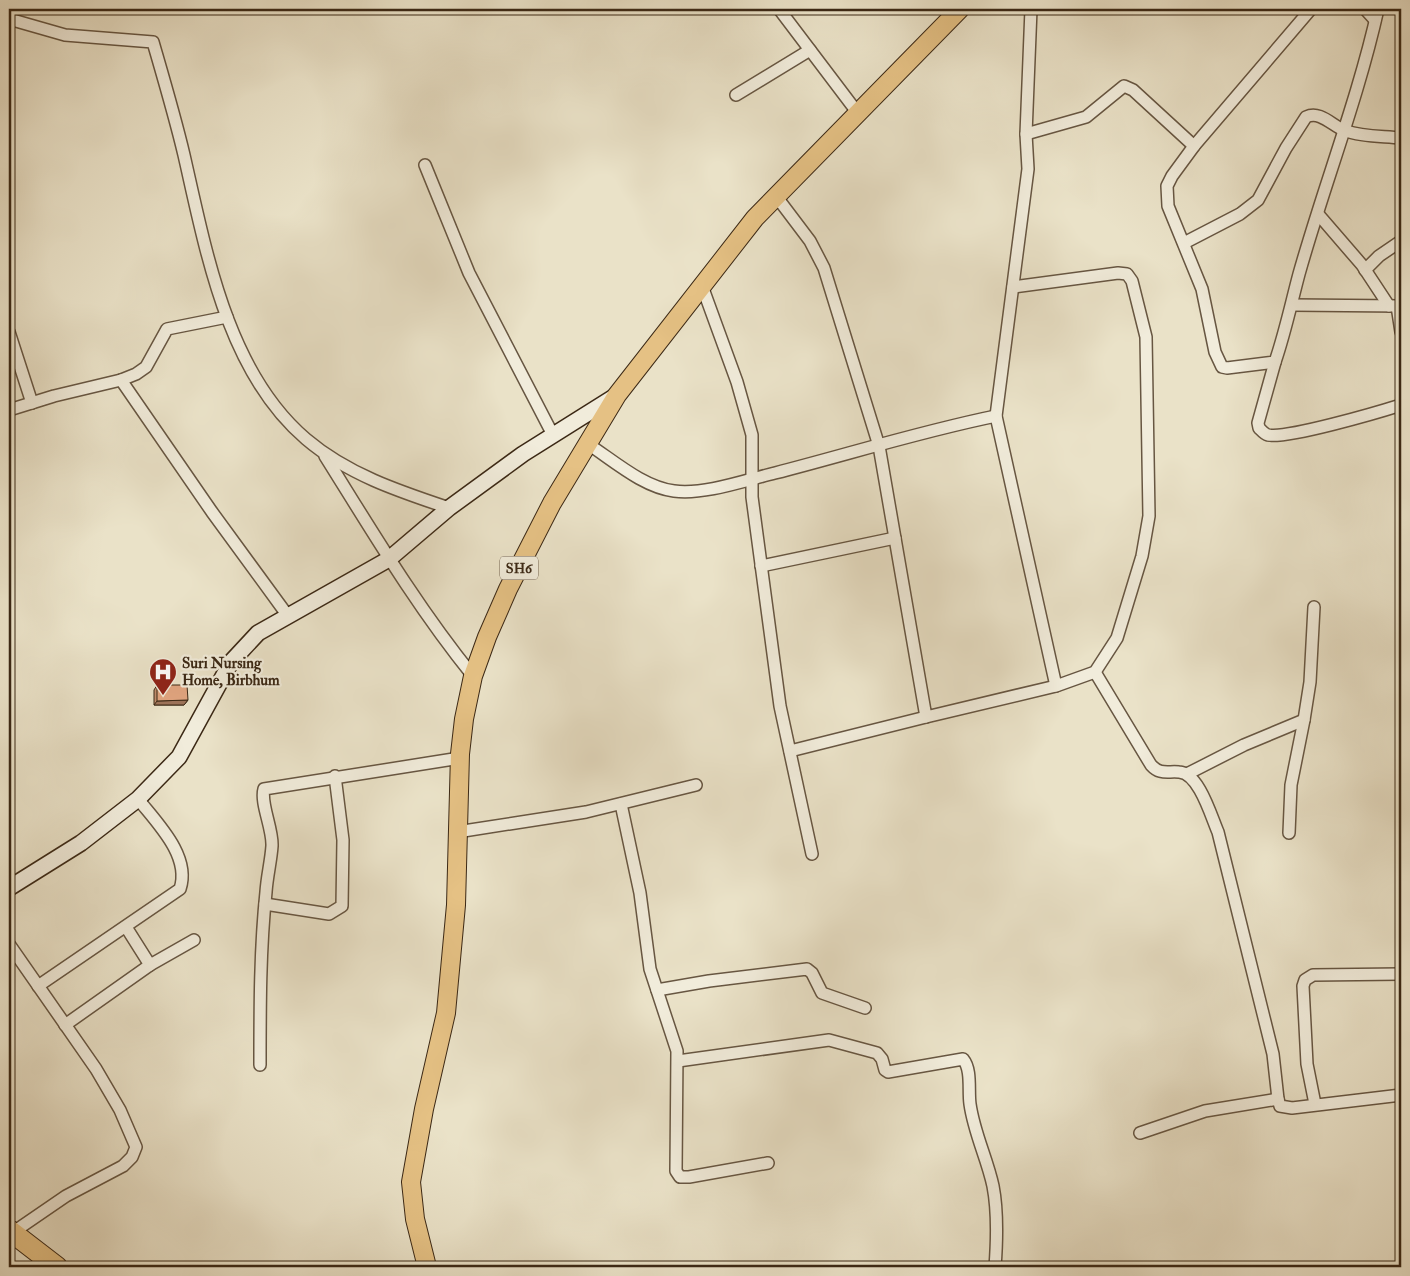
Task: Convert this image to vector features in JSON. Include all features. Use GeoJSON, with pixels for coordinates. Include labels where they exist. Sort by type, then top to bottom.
{"type":"FeatureCollection","features":[{"type":"Feature","properties":{"kind":"highway"},"geometry":{"type":"LineString","coordinates":[[10,1231],[57,1267]]}},
{"type":"Feature","properties":{"kind":"main road","name":"SH6"},"geometry":{"type":"LineString","coordinates":[[427,1267],[414,1219],[411,1182],[424,1109],[446,1013],[456,905],[460,758],[464,719],[473,676],[486,637],[552,503],[617,394],[755,218],[960,9]]}},
{"type":"Feature","properties":{"kind":"main road"},"geometry":{"type":"LineString","coordinates":[[9,888],[81,843],[138,799],[179,757],[232,662],[258,633],[389,559],[448,508],[553,435],[617,394]]}},
{"type":"Feature","properties":{"kind":"street"},"geometry":{"type":"LineString","coordinates":[[779,9],[857,112]]}},
{"type":"Feature","properties":{"kind":"street"},"geometry":{"type":"LineString","coordinates":[[1031,9],[1026,134],[1028,168],[996,416],[1056,686]]}},
{"type":"Feature","properties":{"kind":"street"},"geometry":{"type":"LineString","coordinates":[[1275,362],[1232,369],[1222,367],[1215,352],[1202,289],[1184,243],[1174,224],[1166,196],[1172,176],[1194,146],[1311,9]]}},
{"type":"Feature","properties":{"kind":"street"},"geometry":{"type":"LineString","coordinates":[[1365,9],[1377,15],[1369,52],[1299,274],[1258,423],[1259,428],[1268,434],[1278,435],[1309,429],[1401,405]]}},
{"type":"Feature","properties":{"kind":"street"},"geometry":{"type":"LineString","coordinates":[[9,19],[64,35],[153,42],[176,120],[207,253],[227,317],[240,350],[260,383],[286,420],[323,452],[340,463],[392,489],[448,508]]}},
{"type":"Feature","properties":{"kind":"street"},"geometry":{"type":"LineString","coordinates":[[736,95],[810,50]]}},
{"type":"Feature","properties":{"kind":"street"},"geometry":{"type":"LineString","coordinates":[[1026,134],[1086,117],[1124,86],[1133,90],[1194,146]]}},
{"type":"Feature","properties":{"kind":"street"},"geometry":{"type":"LineString","coordinates":[[1184,243],[1240,214],[1258,200],[1286,148],[1306,117],[1315,115],[1345,131],[1401,138]]}},
{"type":"Feature","properties":{"kind":"street"},"geometry":{"type":"LineString","coordinates":[[425,165],[469,274],[553,435]]}},
{"type":"Feature","properties":{"kind":"street"},"geometry":{"type":"LineString","coordinates":[[776,196],[810,241],[824,268],[879,446],[926,716]]}},
{"type":"Feature","properties":{"kind":"street"},"geometry":{"type":"LineString","coordinates":[[1318,214],[1396,306],[1401,332]]}},
{"type":"Feature","properties":{"kind":"street"},"geometry":{"type":"LineString","coordinates":[[1365,270],[1401,241]]}},
{"type":"Feature","properties":{"kind":"street"},"geometry":{"type":"LineString","coordinates":[[790,751],[926,716],[1056,686],[1095,672],[1117,638],[1142,556],[1149,516],[1146,337],[1136,290],[1127,274],[1118,273],[1013,287]]}},
{"type":"Feature","properties":{"kind":"street"},"geometry":{"type":"LineString","coordinates":[[702,286],[737,382],[752,435],[752,497],[780,706],[812,854]]}},
{"type":"Feature","properties":{"kind":"street"},"geometry":{"type":"LineString","coordinates":[[1292,305],[1396,306]]}},
{"type":"Feature","properties":{"kind":"street"},"geometry":{"type":"LineString","coordinates":[[9,410],[121,380],[146,366],[167,329],[227,317]]}},
{"type":"Feature","properties":{"kind":"street"},"geometry":{"type":"LineString","coordinates":[[9,332],[32,403]]}},
{"type":"Feature","properties":{"kind":"street"},"geometry":{"type":"LineString","coordinates":[[121,380],[212,512],[288,616]]}},
{"type":"Feature","properties":{"kind":"street"},"geometry":{"type":"LineString","coordinates":[[588,444],[648,482],[666,489],[692,492],[752,479],[879,446],[943,427],[996,416]]}},
{"type":"Feature","properties":{"kind":"street"},"geometry":{"type":"LineString","coordinates":[[323,452],[389,559],[445,642],[473,676]]}},
{"type":"Feature","properties":{"kind":"street"},"geometry":{"type":"LineString","coordinates":[[761,566],[895,538]]}},
{"type":"Feature","properties":{"kind":"street"},"geometry":{"type":"LineString","coordinates":[[1289,833],[1291,785],[1310,682],[1314,607]]}},
{"type":"Feature","properties":{"kind":"street"},"geometry":{"type":"LineString","coordinates":[[1095,672],[1151,765],[1159,772],[1187,774],[1244,745],[1304,720]]}},
{"type":"Feature","properties":{"kind":"street"},"geometry":{"type":"LineString","coordinates":[[260,1065],[265,904],[272,836],[263,791],[270,787],[335,776],[460,758]]}},
{"type":"Feature","properties":{"kind":"street"},"geometry":{"type":"LineString","coordinates":[[1187,774],[1197,783],[1218,832],[1273,1054],[1278,1099],[1283,1108],[1401,1095]]}},
{"type":"Feature","properties":{"kind":"street"},"geometry":{"type":"LineString","coordinates":[[265,904],[329,914],[342,906],[343,840],[340,800],[335,776]]}},
{"type":"Feature","properties":{"kind":"street"},"geometry":{"type":"LineString","coordinates":[[457,832],[586,812],[696,786]]}},
{"type":"Feature","properties":{"kind":"street"},"geometry":{"type":"LineString","coordinates":[[38,986],[175,894],[183,880],[181,865],[170,840],[138,799]]}},
{"type":"Feature","properties":{"kind":"street"},"geometry":{"type":"LineString","coordinates":[[621,804],[640,893],[650,969],[674,1036],[678,1061],[675,1148],[678,1174],[689,1177],[768,1163]]}},
{"type":"Feature","properties":{"kind":"street"},"geometry":{"type":"LineString","coordinates":[[126,927],[150,965]]}},
{"type":"Feature","properties":{"kind":"street"},"geometry":{"type":"LineString","coordinates":[[65,1025],[150,965],[194,940]]}},
{"type":"Feature","properties":{"kind":"street"},"geometry":{"type":"LineString","coordinates":[[9,944],[96,1068],[120,1110],[136,1146],[132,1157],[123,1166],[66,1196],[10,1231]]}},
{"type":"Feature","properties":{"kind":"street"},"geometry":{"type":"LineString","coordinates":[[657,990],[729,978],[807,969],[812,973],[822,993],[865,1008]]}},
{"type":"Feature","properties":{"kind":"street"},"geometry":{"type":"LineString","coordinates":[[1316,1104],[1307,1064],[1303,986],[1305,980],[1312,975],[1401,974]]}},
{"type":"Feature","properties":{"kind":"street"},"geometry":{"type":"LineString","coordinates":[[678,1061],[829,1040],[877,1053],[882,1059],[886,1072],[963,1059],[968,1072],[970,1104],[977,1139],[992,1185],[996,1207],[995,1267]]}},
{"type":"Feature","properties":{"kind":"street"},"geometry":{"type":"LineString","coordinates":[[1140,1134],[1205,1111],[1278,1099]]}},
{"type":"Feature","properties":{"kind":"building"},"geometry":{"type":"Polygon","coordinates":[[[157,685],[187,685],[188,700],[157,701],[157,685]]]}},
{"type":"Feature","properties":{"kind":"place","name":"Suri Nursing Home, Birbhum"},"geometry":{"type":"Point","coordinates":[163,696]}}]}
